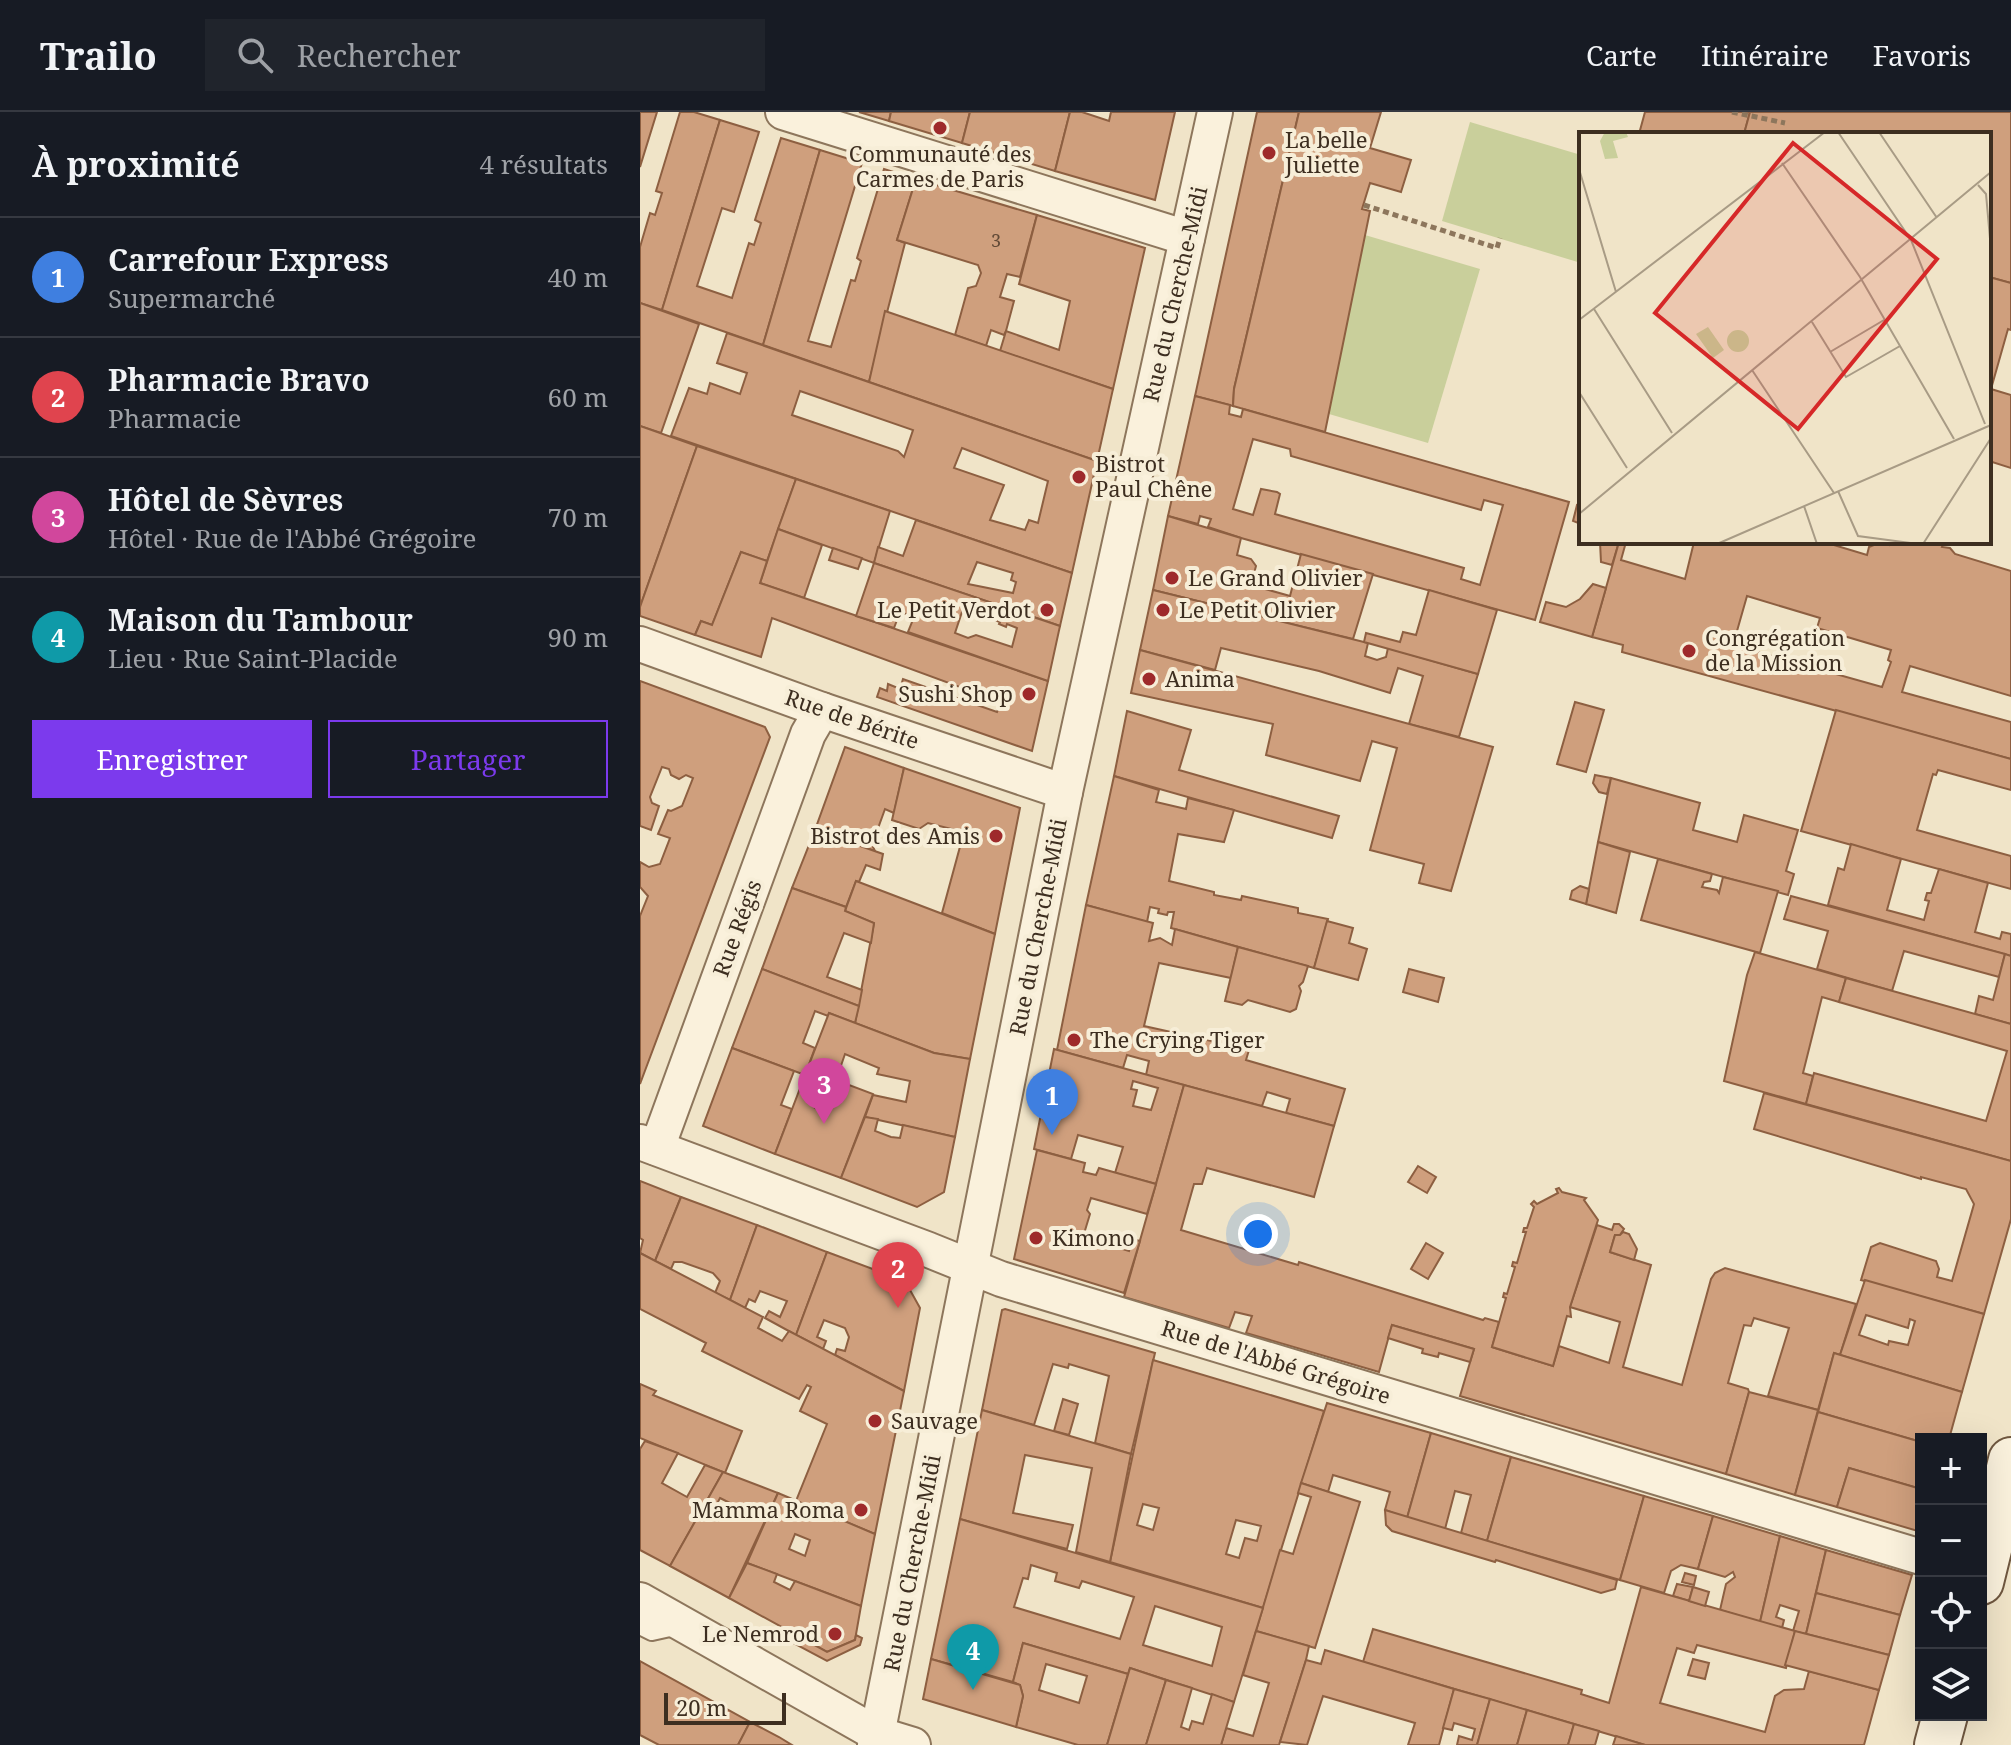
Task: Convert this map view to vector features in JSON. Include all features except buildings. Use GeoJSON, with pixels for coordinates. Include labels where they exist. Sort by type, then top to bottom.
{"type":"FeatureCollection","features":[{"type":"Feature","properties":{"kind":"main road"},"geometry":{"type":"LineString","coordinates":[[1987,1557],[2011,1460]]}},
{"type":"Feature","properties":{"kind":"main road"},"geometry":{"type":"LineString","coordinates":[[1937,1745],[1943,1721]]}},
{"type":"Feature","properties":{"kind":"street"},"geometry":{"type":"LineString","coordinates":[[783,112],[1187,238]]}},
{"type":"Feature","properties":{"kind":"street","name":"Rue du Cherche-Midi"},"geometry":{"type":"LineString","coordinates":[[876,1740],[1065,792],[1215,112]]}},
{"type":"Feature","properties":{"kind":"street","name":"Rue de Bérite"},"geometry":{"type":"LineString","coordinates":[[640,644],[822,710],[1065,792]]}},
{"type":"Feature","properties":{"kind":"street","name":"Rue Régis"},"geometry":{"type":"LineString","coordinates":[[648,1145],[808,734],[822,710]]}},
{"type":"Feature","properties":{"kind":"street","name":"Rue de l'Abbé Grégoire"},"geometry":{"type":"LineString","coordinates":[[648,1145],[1016,1284],[1915,1555]]}},
{"type":"Feature","properties":{"kind":"street"},"geometry":{"type":"LineString","coordinates":[[640,1600],[876,1740],[913,1745]]}},
{"type":"Feature","properties":{"kind":"lane"},"geometry":{"type":"LineString","coordinates":[[640,1626],[652,1632],[685,1625]]}},
{"type":"Feature","properties":{"kind":"path"},"geometry":{"type":"LineString","coordinates":[[1732,112],[1785,123]]}},
{"type":"Feature","properties":{"kind":"path"},"geometry":{"type":"LineString","coordinates":[[1364,205],[1497,248],[1500,238]]}},
{"type":"Feature","properties":{"kind":"green space"},"geometry":{"type":"Polygon","coordinates":[[[1470,122],[1579,154],[1579,262],[1442,221],[1470,122]]]}},
{"type":"Feature","properties":{"kind":"green space"},"geometry":{"type":"Polygon","coordinates":[[[1365,235],[1480,269],[1428,443],[1329,414],[1365,235]]]}},
{"type":"Feature","properties":{"kind":"place","name":"Communauté des Carmes de Paris"},"geometry":{"type":"Point","coordinates":[940,128]}},
{"type":"Feature","properties":{"kind":"place","name":"La belle Juliette"},"geometry":{"type":"Point","coordinates":[1269,153]}},
{"type":"Feature","properties":{"kind":"place","name":"Bistrot Paul Chêne"},"geometry":{"type":"Point","coordinates":[1079,477]}},
{"type":"Feature","properties":{"kind":"place","name":"Le Grand Olivier"},"geometry":{"type":"Point","coordinates":[1172,578]}},
{"type":"Feature","properties":{"kind":"place","name":"Le Petit Verdot"},"geometry":{"type":"Point","coordinates":[1047,610]}},
{"type":"Feature","properties":{"kind":"place","name":"Le Petit Olivier"},"geometry":{"type":"Point","coordinates":[1163,610]}},
{"type":"Feature","properties":{"kind":"place","name":"Congrégation de la Mission"},"geometry":{"type":"Point","coordinates":[1689,651]}},
{"type":"Feature","properties":{"kind":"place","name":"Anima"},"geometry":{"type":"Point","coordinates":[1149,679]}},
{"type":"Feature","properties":{"kind":"place","name":"Sushi Shop"},"geometry":{"type":"Point","coordinates":[1029,694]}},
{"type":"Feature","properties":{"kind":"place","name":"Bistrot des Amis"},"geometry":{"type":"Point","coordinates":[996,836]}},
{"type":"Feature","properties":{"kind":"place","name":"The Crying Tiger"},"geometry":{"type":"Point","coordinates":[1074,1040]}},
{"type":"Feature","properties":{"kind":"place","name":"Hôtel de Sèvres"},"geometry":{"type":"Point","coordinates":[824,1124]}},
{"type":"Feature","properties":{"kind":"place","name":"Carrefour Express"},"geometry":{"type":"Point","coordinates":[1052,1135]}},
{"type":"Feature","properties":{"kind":"place","name":"Kimono"},"geometry":{"type":"Point","coordinates":[1036,1238]}},
{"type":"Feature","properties":{"kind":"place","name":"Pharmacie Bravo"},"geometry":{"type":"Point","coordinates":[898,1308]}},
{"type":"Feature","properties":{"kind":"place","name":"Sauvage"},"geometry":{"type":"Point","coordinates":[875,1421]}},
{"type":"Feature","properties":{"kind":"place","name":"Mamma Roma"},"geometry":{"type":"Point","coordinates":[861,1510]}},
{"type":"Feature","properties":{"kind":"place","name":"Le Nemrod"},"geometry":{"type":"Point","coordinates":[835,1634]}},
{"type":"Feature","properties":{"kind":"place","name":"Maison du Tambour"},"geometry":{"type":"Point","coordinates":[973,1690]}}]}
